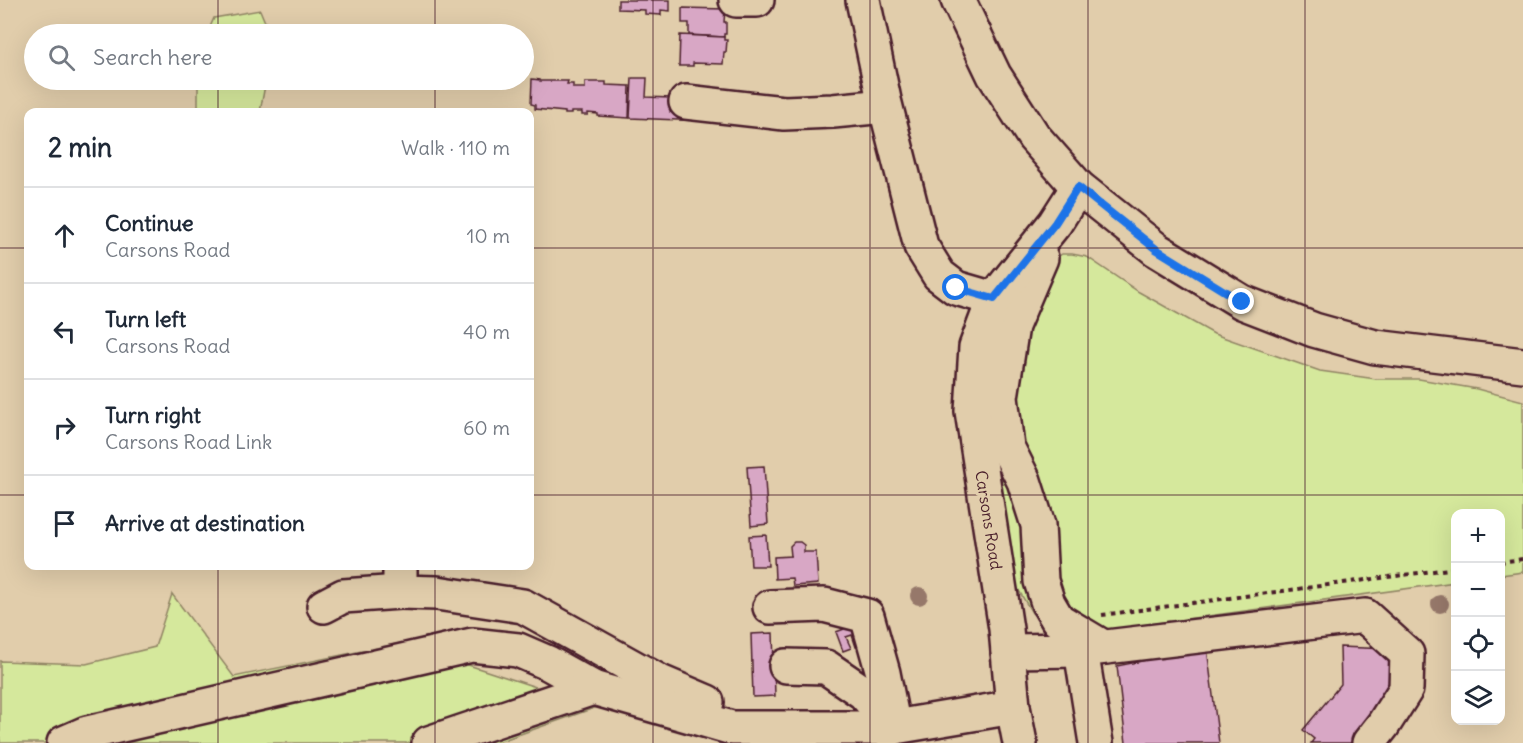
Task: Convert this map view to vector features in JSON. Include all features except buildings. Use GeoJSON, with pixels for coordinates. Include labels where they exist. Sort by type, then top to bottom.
{"type":"FeatureCollection","features":[{"type":"Feature","properties":{"kind":"street"},"geometry":{"type":"LineString","coordinates":[[736,0],[757,0]]}},
{"type":"Feature","properties":{"kind":"street"},"geometry":{"type":"LineString","coordinates":[[863,0],[885,106],[921,246],[939,275],[956,288],[994,299]]}},
{"type":"Feature","properties":{"kind":"street"},"geometry":{"type":"LineString","coordinates":[[957,0],[994,75],[1034,137],[1078,187],[1156,249],[1242,302],[1314,330],[1375,347],[1523,365]]}},
{"type":"Feature","properties":{"kind":"street"},"geometry":{"type":"LineString","coordinates":[[686,102],[784,113],[885,106]]}},
{"type":"Feature","properties":{"kind":"street","name":"Carsons Road"},"geometry":{"type":"LineString","coordinates":[[1020,743],[1013,707],[1004,617],[972,411],[976,347],[994,299],[1055,223],[1078,187]]}},
{"type":"Feature","properties":{"kind":"street"},"geometry":{"type":"LineString","coordinates":[[1055,223],[1012,326],[1001,397],[1007,447],[1024,481],[1038,525],[1041,581],[1048,603],[1058,620],[1092,649],[1096,743]]}},
{"type":"Feature","properties":{"kind":"street"},"geometry":{"type":"LineString","coordinates":[[1404,351],[1511,380],[1523,386]]}},
{"type":"Feature","properties":{"kind":"street"},"geometry":{"type":"LineString","coordinates":[[324,606],[343,596],[400,579],[437,593],[524,606],[660,682],[741,717],[855,714],[891,728]]}},
{"type":"Feature","properties":{"kind":"street"},"geometry":{"type":"LineString","coordinates":[[770,607],[824,605],[867,616],[883,673],[891,728]]}},
{"type":"Feature","properties":{"kind":"street"},"geometry":{"type":"LineString","coordinates":[[1008,651],[1092,649],[1365,616],[1407,654],[1406,689],[1369,743]]}},
{"type":"Feature","properties":{"kind":"street"},"geometry":{"type":"LineString","coordinates":[[64,743],[87,733],[472,645],[518,650],[548,663],[593,688],[732,728],[891,728],[1013,707]]}},
{"type":"Feature","properties":{"kind":"street"},"geometry":{"type":"LineString","coordinates":[[786,666],[825,667],[864,693],[891,728]]}},
{"type":"Feature","properties":{"kind":"street"},"geometry":{"type":"LineString","coordinates":[[429,743],[593,688]]}},
{"type":"Feature","properties":{"kind":"path"},"geometry":{"type":"LineString","coordinates":[[1505,561],[1523,559]]}},
{"type":"Feature","properties":{"kind":"path"},"geometry":{"type":"LineString","coordinates":[[1058,620],[1451,569]]}},
{"type":"Feature","properties":{"kind":"green space"},"geometry":{"type":"Polygon","coordinates":[[[260,10],[266,24],[211,24],[214,18],[260,10]]]}},
{"type":"Feature","properties":{"kind":"green space"},"geometry":{"type":"Polygon","coordinates":[[[198,90],[264,90],[261,108],[198,108],[198,90]]]}},
{"type":"Feature","properties":{"kind":"green space"},"geometry":{"type":"Polygon","coordinates":[[[1062,254],[1087,257],[1139,292],[1214,334],[1320,371],[1376,379],[1419,379],[1477,389],[1523,401],[1523,572],[1505,574],[1505,509],[1451,509],[1451,583],[1062,636],[1032,613],[1015,584],[987,425],[1048,264],[1062,254]]]}},
{"type":"Feature","properties":{"kind":"green space"},"geometry":{"type":"Polygon","coordinates":[[[172,594],[234,677],[401,643],[597,707],[495,743],[0,743],[0,661],[86,664],[155,647],[172,594]]]}},
{"type":"Feature","properties":{"kind":"route"},"geometry":{"type":"LineString","coordinates":[[956,288],[994,299],[1055,223],[1078,187],[1156,249],[1242,302]]}}]}
